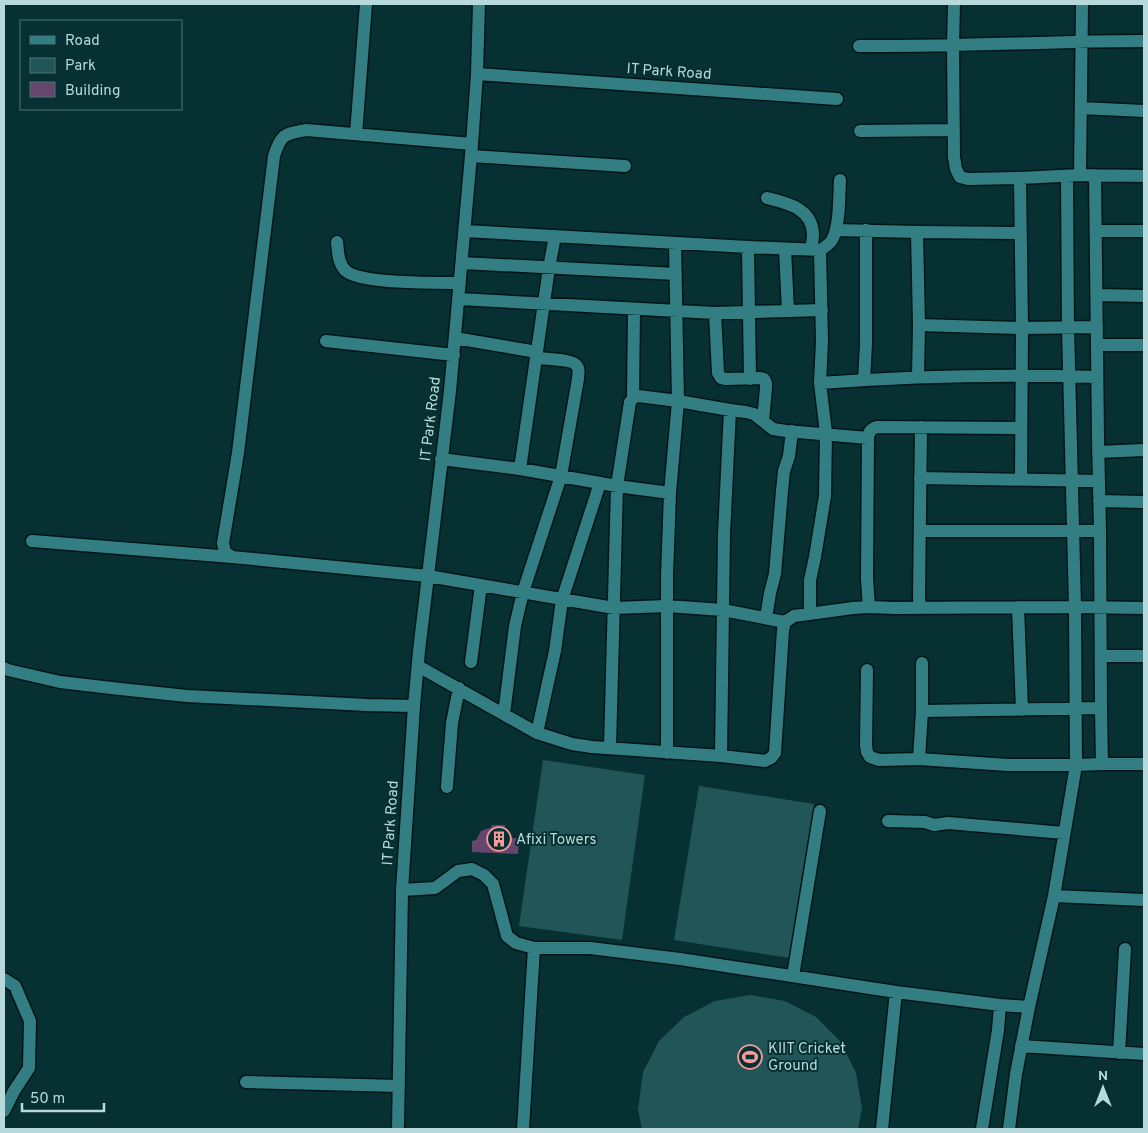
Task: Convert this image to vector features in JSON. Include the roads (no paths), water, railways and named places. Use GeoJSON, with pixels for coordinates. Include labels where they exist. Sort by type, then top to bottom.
{"type":"FeatureCollection","features":[{"type":"Feature","properties":{"kind":"street"},"geometry":{"type":"LineString","coordinates":[[356,134],[366,4]]}},
{"type":"Feature","properties":{"kind":"street"},"geometry":{"type":"LineString","coordinates":[[478,74],[480,4]]}},
{"type":"Feature","properties":{"kind":"street"},"geometry":{"type":"LineString","coordinates":[[954,4],[954,157],[956,169],[960,177],[968,179],[1074,175],[1144,176]]}},
{"type":"Feature","properties":{"kind":"street"},"geometry":{"type":"LineString","coordinates":[[1009,1129],[1021,1046],[1054,896],[1076,765],[1075,607],[1068,327],[1074,175],[1081,108],[1082,4]]}},
{"type":"Feature","properties":{"kind":"street"},"geometry":{"type":"LineString","coordinates":[[858,46],[953,46],[1082,41],[1144,41]]}},
{"type":"Feature","properties":{"kind":"street","name":"IT Park Road"},"geometry":{"type":"LineString","coordinates":[[398,1129],[402,890],[414,706],[454,355],[478,74],[837,99]]}},
{"type":"Feature","properties":{"kind":"street"},"geometry":{"type":"LineString","coordinates":[[1081,108],[1144,111]]}},
{"type":"Feature","properties":{"kind":"street"},"geometry":{"type":"LineString","coordinates":[[232,557],[225,552],[223,543],[238,453],[274,156],[278,144],[286,134],[306,130],[356,134],[472,150],[625,166]]}},
{"type":"Feature","properties":{"kind":"street"},"geometry":{"type":"LineString","coordinates":[[860,131],[954,130]]}},
{"type":"Feature","properties":{"kind":"street"},"geometry":{"type":"LineString","coordinates":[[1095,175],[1102,764]]}},
{"type":"Feature","properties":{"kind":"street"},"geometry":{"type":"LineString","coordinates":[[1020,178],[1022,328],[1021,480]]}},
{"type":"Feature","properties":{"kind":"street"},"geometry":{"type":"LineString","coordinates":[[465,231],[816,250],[826,246],[831,241],[836,230],[840,180]]}},
{"type":"Feature","properties":{"kind":"street"},"geometry":{"type":"LineString","coordinates":[[767,198],[797,208],[804,213],[811,223],[816,250],[822,310],[820,383],[826,434],[825,496],[810,580],[810,614]]}},
{"type":"Feature","properties":{"kind":"street"},"geometry":{"type":"LineString","coordinates":[[836,230],[1021,233]]}},
{"type":"Feature","properties":{"kind":"street"},"geometry":{"type":"LineString","coordinates":[[864,380],[866,344],[866,230]]}},
{"type":"Feature","properties":{"kind":"street"},"geometry":{"type":"LineString","coordinates":[[1096,231],[1144,231]]}},
{"type":"Feature","properties":{"kind":"street"},"geometry":{"type":"LineString","coordinates":[[917,232],[918,377]]}},
{"type":"Feature","properties":{"kind":"street"},"geometry":{"type":"LineString","coordinates":[[520,469],[555,236]]}},
{"type":"Feature","properties":{"kind":"street"},"geometry":{"type":"LineString","coordinates":[[337,242],[340,262],[346,271],[363,278],[423,284],[460,283]]}},
{"type":"Feature","properties":{"kind":"street"},"geometry":{"type":"LineString","coordinates":[[667,753],[667,606],[670,492],[678,401],[675,243]]}},
{"type":"Feature","properties":{"kind":"street"},"geometry":{"type":"LineString","coordinates":[[748,247],[750,379]]}},
{"type":"Feature","properties":{"kind":"street"},"geometry":{"type":"LineString","coordinates":[[785,249],[788,311]]}},
{"type":"Feature","properties":{"kind":"street"},"geometry":{"type":"LineString","coordinates":[[462,263],[676,274]]}},
{"type":"Feature","properties":{"kind":"street"},"geometry":{"type":"LineString","coordinates":[[1097,295],[1144,296]]}},
{"type":"Feature","properties":{"kind":"street"},"geometry":{"type":"LineString","coordinates":[[458,299],[716,313],[822,310]]}},
{"type":"Feature","properties":{"kind":"street"},"geometry":{"type":"LineString","coordinates":[[610,748],[617,486],[630,402],[633,398],[634,309]]}},
{"type":"Feature","properties":{"kind":"street"},"geometry":{"type":"LineString","coordinates":[[716,313],[718,374],[721,378],[726,379],[764,379],[766,383],[763,420]]}},
{"type":"Feature","properties":{"kind":"street"},"geometry":{"type":"LineString","coordinates":[[919,325],[1022,328],[1097,327]]}},
{"type":"Feature","properties":{"kind":"street"},"geometry":{"type":"LineString","coordinates":[[455,338],[572,362],[577,365],[579,370],[561,476],[523,592],[515,626],[504,714]]}},
{"type":"Feature","properties":{"kind":"street"},"geometry":{"type":"LineString","coordinates":[[326,341],[454,355]]}},
{"type":"Feature","properties":{"kind":"street"},"geometry":{"type":"LineString","coordinates":[[1097,345],[1144,345]]}},
{"type":"Feature","properties":{"kind":"street"},"geometry":{"type":"LineString","coordinates":[[820,383],[918,377],[1097,377]]}},
{"type":"Feature","properties":{"kind":"street"},"geometry":{"type":"LineString","coordinates":[[633,398],[638,396],[746,412],[754,414],[773,429],[868,438]]}},
{"type":"Feature","properties":{"kind":"street"},"geometry":{"type":"LineString","coordinates":[[721,756],[724,534],[730,410]]}},
{"type":"Feature","properties":{"kind":"street"},"geometry":{"type":"LineString","coordinates":[[920,607],[921,427]]}},
{"type":"Feature","properties":{"kind":"street"},"geometry":{"type":"LineString","coordinates":[[868,607],[868,438],[872,428],[1021,428]]}},
{"type":"Feature","properties":{"kind":"street"},"geometry":{"type":"LineString","coordinates":[[766,618],[775,574],[784,471],[789,456],[792,431]]}},
{"type":"Feature","properties":{"kind":"street"},"geometry":{"type":"LineString","coordinates":[[1098,452],[1144,450]]}},
{"type":"Feature","properties":{"kind":"street"},"geometry":{"type":"LineString","coordinates":[[441,459],[520,469],[617,486],[670,492]]}},
{"type":"Feature","properties":{"kind":"street"},"geometry":{"type":"LineString","coordinates":[[920,478],[1099,480]]}},
{"type":"Feature","properties":{"kind":"street"},"geometry":{"type":"LineString","coordinates":[[537,733],[548,688],[562,600],[600,483]]}},
{"type":"Feature","properties":{"kind":"street"},"geometry":{"type":"LineString","coordinates":[[1099,501],[1144,502]]}},
{"type":"Feature","properties":{"kind":"street"},"geometry":{"type":"LineString","coordinates":[[920,531],[1100,531]]}},
{"type":"Feature","properties":{"kind":"street"},"geometry":{"type":"LineString","coordinates":[[32,541],[232,557],[428,576],[614,608],[667,606],[723,610],[785,622]]}},
{"type":"Feature","properties":{"kind":"street"},"geometry":{"type":"LineString","coordinates":[[471,662],[481,585]]}},
{"type":"Feature","properties":{"kind":"street"},"geometry":{"type":"LineString","coordinates":[[418,666],[537,733],[572,744],[765,761],[775,753],[783,630],[785,622],[794,616],[868,607],[1144,608]]}},
{"type":"Feature","properties":{"kind":"street"},"geometry":{"type":"LineString","coordinates":[[1018,607],[1022,710]]}},
{"type":"Feature","properties":{"kind":"street"},"geometry":{"type":"LineString","coordinates":[[1101,656],[1144,656]]}},
{"type":"Feature","properties":{"kind":"street"},"geometry":{"type":"LineString","coordinates":[[919,759],[922,663]]}},
{"type":"Feature","properties":{"kind":"street"},"geometry":{"type":"LineString","coordinates":[[4,668],[60,682],[187,696],[414,706]]}},
{"type":"Feature","properties":{"kind":"street"},"geometry":{"type":"LineString","coordinates":[[868,670],[866,745],[870,757],[879,760],[919,759],[1008,765],[1144,764]]}},
{"type":"Feature","properties":{"kind":"street"},"geometry":{"type":"LineString","coordinates":[[446,787],[452,723],[459,688]]}},
{"type":"Feature","properties":{"kind":"street"},"geometry":{"type":"LineString","coordinates":[[922,711],[1076,710],[1101,708]]}},
{"type":"Feature","properties":{"kind":"street"},"geometry":{"type":"LineString","coordinates":[[793,976],[820,811]]}},
{"type":"Feature","properties":{"kind":"street"},"geometry":{"type":"LineString","coordinates":[[888,821],[925,822],[934,825],[948,823],[1064,833]]}},
{"type":"Feature","properties":{"kind":"street"},"geometry":{"type":"LineString","coordinates":[[402,890],[435,888],[458,871],[472,870],[484,875],[493,884],[507,936],[516,943],[534,948],[590,948],[680,959],[896,992],[1029,1007]]}},
{"type":"Feature","properties":{"kind":"street"},"geometry":{"type":"LineString","coordinates":[[1054,896],[1144,900]]}},
{"type":"Feature","properties":{"kind":"street"},"geometry":{"type":"LineString","coordinates":[[523,1129],[534,948]]}},
{"type":"Feature","properties":{"kind":"street"},"geometry":{"type":"LineString","coordinates":[[1119,1053],[1125,949]]}},
{"type":"Feature","properties":{"kind":"street"},"geometry":{"type":"LineString","coordinates":[[4,979],[15,986],[30,1021],[29,1068],[4,1111]]}},
{"type":"Feature","properties":{"kind":"street"},"geometry":{"type":"LineString","coordinates":[[882,1129],[896,992]]}},
{"type":"Feature","properties":{"kind":"street"},"geometry":{"type":"LineString","coordinates":[[982,1129],[998,1030],[1000,1005]]}},
{"type":"Feature","properties":{"kind":"street"},"geometry":{"type":"LineString","coordinates":[[1021,1046],[1144,1054]]}},
{"type":"Feature","properties":{"kind":"street"},"geometry":{"type":"LineString","coordinates":[[246,1082],[399,1086]]}},
{"type":"Feature","properties":{"kind":"place","name":"Afixi Towers"},"geometry":{"type":"Point","coordinates":[499,839]}},
{"type":"Feature","properties":{"kind":"place","name":"KIIT Cricket Ground"},"geometry":{"type":"Point","coordinates":[750,1057]}}]}
